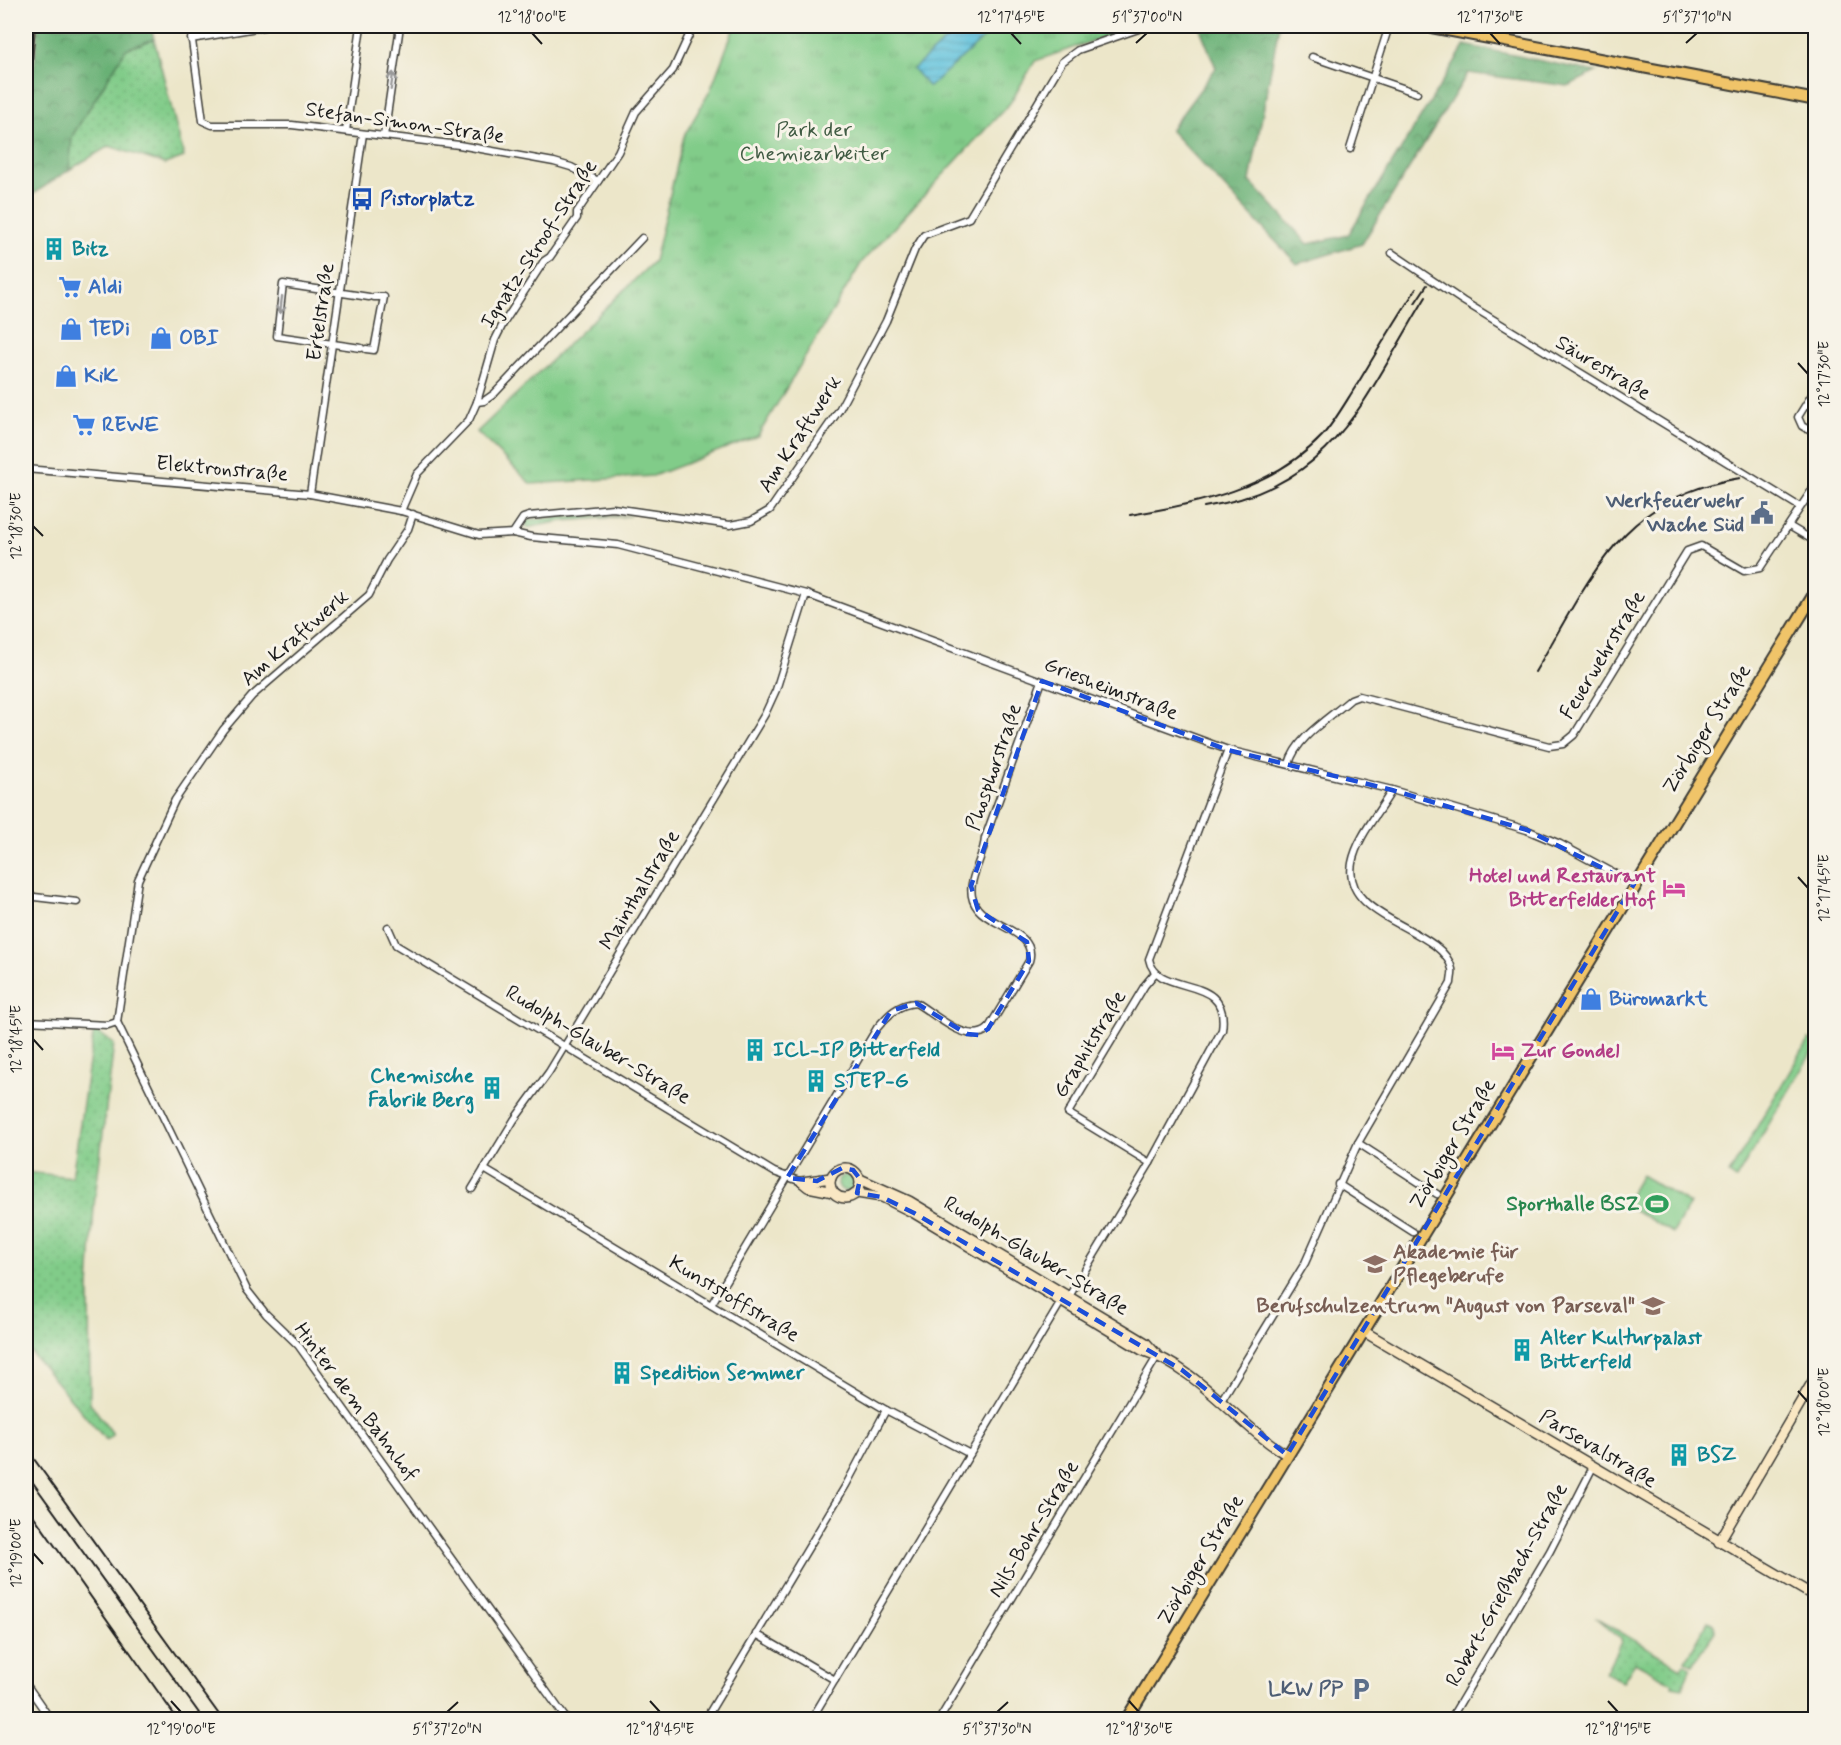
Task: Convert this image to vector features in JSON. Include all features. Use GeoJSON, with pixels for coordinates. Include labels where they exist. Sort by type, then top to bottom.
{"type":"FeatureCollection","features":[{"type":"Feature","properties":{"kind":"main road"},"geometry":{"type":"LineString","coordinates":[[26,63],[30,26]]}},
{"type":"Feature","properties":{"kind":"main road"},"geometry":{"type":"LineString","coordinates":[[1426,26],[1815,100]]}},
{"type":"Feature","properties":{"kind":"main road","name":"Zörbiger Straße"},"geometry":{"type":"LineString","coordinates":[[1126,1719],[1815,591]]}},
{"type":"Feature","properties":{"kind":"street"},"geometry":{"type":"LineString","coordinates":[[190,26],[192,39],[263,29],[269,26]]}},
{"type":"Feature","properties":{"kind":"street"},"geometry":{"type":"LineString","coordinates":[[346,131],[361,26]]}},
{"type":"Feature","properties":{"kind":"street"},"geometry":{"type":"LineString","coordinates":[[384,136],[400,26]]}},
{"type":"Feature","properties":{"kind":"street","name":"Ignatz-Stroof-Straße"},"geometry":{"type":"LineString","coordinates":[[401,511],[417,474],[460,431],[477,402],[495,340],[507,317],[538,268],[550,257],[577,218],[577,212],[618,152],[636,112],[673,70],[691,26]]}},
{"type":"Feature","properties":{"kind":"street","name":"Am Kraftwerk"},"geometry":{"type":"LineString","coordinates":[[513,533],[529,516],[613,508],[730,525],[751,521],[770,510],[838,410],[886,321],[915,249],[924,236],[969,218],[1068,55],[1147,26]]}},
{"type":"Feature","properties":{"kind":"street"},"geometry":{"type":"LineString","coordinates":[[1350,149],[1389,26]]}},
{"type":"Feature","properties":{"kind":"street","name":"Stefan-Simon-Straße"},"geometry":{"type":"LineString","coordinates":[[192,39],[202,121],[212,125],[292,125],[459,145],[554,162],[571,167],[598,181]]}},
{"type":"Feature","properties":{"kind":"street"},"geometry":{"type":"LineString","coordinates":[[1312,57],[1418,93]]}},
{"type":"Feature","properties":{"kind":"street","name":"Ertelstraße"},"geometry":{"type":"LineString","coordinates":[[310,494],[363,134]]}},
{"type":"Feature","properties":{"kind":"street"},"geometry":{"type":"LineString","coordinates":[[477,402],[484,401],[494,394],[642,238]]}},
{"type":"Feature","properties":{"kind":"street","name":"Säurestraße"},"geometry":{"type":"LineString","coordinates":[[1392,253],[1463,301],[1800,507]]}},
{"type":"Feature","properties":{"kind":"street"},"geometry":{"type":"LineString","coordinates":[[283,284],[341,293],[384,297],[374,350],[277,336],[283,284]]}},
{"type":"Feature","properties":{"kind":"street"},"geometry":{"type":"LineString","coordinates":[[1815,388],[1798,417],[1802,426],[1815,434]]}},
{"type":"Feature","properties":{"kind":"street","name":"Elektronstraße"},"geometry":{"type":"LineString","coordinates":[[26,470],[310,494],[413,514]]}},
{"type":"Feature","properties":{"kind":"street"},"geometry":{"type":"LineString","coordinates":[[1815,484],[1789,526],[1815,542]]}},
{"type":"Feature","properties":{"kind":"street"},"geometry":{"type":"LineString","coordinates":[[413,514],[479,535],[513,533]]}},
{"type":"Feature","properties":{"kind":"street","name":"Am Kraftwerk"},"geometry":{"type":"LineString","coordinates":[[117,1023],[138,880],[175,800],[217,737],[252,696],[282,667],[354,611],[369,595],[387,560],[408,529],[413,514]]}},
{"type":"Feature","properties":{"kind":"street","name":"Feuerwehrstraße"},"geometry":{"type":"LineString","coordinates":[[1289,765],[1291,755],[1304,740],[1351,699],[1359,696],[1549,746],[1563,744],[1574,735],[1687,551],[1697,546],[1705,547],[1740,569],[1751,572],[1763,565],[1789,526]]}},
{"type":"Feature","properties":{"kind":"street","name":"Griesheimstraße"},"geometry":{"type":"LineString","coordinates":[[513,533],[630,548],[806,594],[1228,750],[1392,790],[1537,833],[1634,884]]}},
{"type":"Feature","properties":{"kind":"street","name":"Mainthalstraße"},"geometry":{"type":"LineString","coordinates":[[472,1189],[564,1046],[765,714],[776,690],[806,594]]}},
{"type":"Feature","properties":{"kind":"street","name":"Phosphorstraße"},"geometry":{"type":"LineString","coordinates":[[787,1178],[877,1028],[891,1011],[907,1003],[916,1003],[967,1035],[979,1035],[988,1029],[1029,961],[1031,953],[1024,939],[982,914],[975,906],[971,886],[984,850],[985,838],[1042,681]]}},
{"type":"Feature","properties":{"kind":"street"},"geometry":{"type":"LineString","coordinates":[[812,1719],[970,1454],[1150,1163],[1217,1043],[1223,1024],[1220,1006],[1208,993],[1155,973],[1150,964],[1149,954],[1228,750]]}},
{"type":"Feature","properties":{"kind":"street"},"geometry":{"type":"LineString","coordinates":[[1221,1401],[1305,1263],[1358,1143],[1451,983],[1452,969],[1445,957],[1424,940],[1369,905],[1358,894],[1353,881],[1352,865],[1358,847],[1392,790]]}},
{"type":"Feature","properties":{"kind":"street"},"geometry":{"type":"LineString","coordinates":[[26,897],[77,902]]}},
{"type":"Feature","properties":{"kind":"street","name":"Rudolph-Glauber-Straße"},"geometry":{"type":"LineString","coordinates":[[388,927],[396,945],[787,1178],[802,1182],[831,1178],[839,1169],[846,1168],[856,1172],[860,1179],[909,1201],[1065,1301]]}},
{"type":"Feature","properties":{"kind":"street","name":"Graphitstraße"},"geometry":{"type":"LineString","coordinates":[[1150,1163],[1068,1113],[1145,985],[1155,973]]}},
{"type":"Feature","properties":{"kind":"street"},"geometry":{"type":"LineString","coordinates":[[26,1021],[108,1025],[117,1023]]}},
{"type":"Feature","properties":{"kind":"street","name":"Hinter dem Bahnhof"},"geometry":{"type":"LineString","coordinates":[[117,1023],[247,1290],[266,1314],[298,1345],[567,1719]]}},
{"type":"Feature","properties":{"kind":"street"},"geometry":{"type":"LineString","coordinates":[[1358,1143],[1437,1194]]}},
{"type":"Feature","properties":{"kind":"street","name":"Kunststoffstraße"},"geometry":{"type":"LineString","coordinates":[[484,1168],[886,1410],[970,1454]]}},
{"type":"Feature","properties":{"kind":"street"},"geometry":{"type":"LineString","coordinates":[[711,1305],[787,1178]]}},
{"type":"Feature","properties":{"kind":"street"},"geometry":{"type":"LineString","coordinates":[[831,1178],[832,1192]]}},
{"type":"Feature","properties":{"kind":"street"},"geometry":{"type":"LineString","coordinates":[[857,1193],[860,1179]]}},
{"type":"Feature","properties":{"kind":"street","name":"Rudolph-Glauber-Straße"},"geometry":{"type":"LineString","coordinates":[[802,1182],[807,1187],[832,1192],[844,1199],[857,1193],[870,1194],[901,1206],[1065,1301],[1146,1343],[1158,1355],[1191,1377],[1287,1455]]}},
{"type":"Feature","properties":{"kind":"street"},"geometry":{"type":"LineString","coordinates":[[1338,1184],[1413,1232]]}},
{"type":"Feature","properties":{"kind":"street","name":"Parsevalstraße"},"geometry":{"type":"LineString","coordinates":[[1363,1330],[1815,1597]]}},
{"type":"Feature","properties":{"kind":"street","name":"Nils-Bohr-Straße"},"geometry":{"type":"LineString","coordinates":[[939,1719],[1158,1355]]}},
{"type":"Feature","properties":{"kind":"street"},"geometry":{"type":"LineString","coordinates":[[1719,1542],[1815,1376]]}},
{"type":"Feature","properties":{"kind":"street"},"geometry":{"type":"LineString","coordinates":[[703,1719],[708,1715],[846,1485],[886,1410]]}},
{"type":"Feature","properties":{"kind":"street","name":"Robert-Grießbach-Straße"},"geometry":{"type":"LineString","coordinates":[[1450,1719],[1550,1551],[1593,1467]]}},
{"type":"Feature","properties":{"kind":"street"},"geometry":{"type":"LineString","coordinates":[[756,1634],[835,1680]]}},
{"type":"Feature","properties":{"kind":"street"},"geometry":{"type":"LineString","coordinates":[[26,1684],[51,1719]]}},
{"type":"Feature","properties":{"kind":"highlighted area"},"geometry":{"type":"Polygon","coordinates":[[[1042,681],[1228,750],[1392,790],[1527,830],[1634,884],[1287,1455],[1182,1370],[914,1213],[882,1197],[857,1193],[860,1179],[853,1170],[842,1168],[817,1181],[787,1178],[891,1011],[916,1003],[967,1034],[979,1035],[988,1029],[1029,961],[1027,942],[978,910],[971,886],[1042,681]]]}},
{"type":"Feature","properties":{"kind":"green space"},"geometry":{"type":"Polygon","coordinates":[[[38,26],[151,26],[154,39],[126,49],[72,136],[69,170],[26,199],[27,137],[38,26]]]}},
{"type":"Feature","properties":{"kind":"green space","name":"Park der Chemiearbeiter"},"geometry":{"type":"Polygon","coordinates":[[[735,26],[1135,26],[1035,61],[1010,103],[862,262],[758,436],[653,476],[531,484],[477,432],[654,261],[684,136],[710,91],[735,26]]]}},
{"type":"Feature","properties":{"kind":"green space"},"geometry":{"type":"Polygon","coordinates":[[[1199,26],[1279,26],[1250,181],[1308,244],[1348,235],[1465,45],[1596,72],[1568,86],[1468,73],[1362,244],[1297,264],[1170,130],[1216,68],[1199,26]]]}},
{"type":"Feature","properties":{"kind":"green space"},"geometry":{"type":"Polygon","coordinates":[[[154,39],[184,157],[165,164],[109,146],[69,170],[72,136],[126,49],[154,39]]]}},
{"type":"Feature","properties":{"kind":"green space"},"geometry":{"type":"Polygon","coordinates":[[[574,516],[630,516],[562,521],[526,528],[527,520],[574,516]]]}},
{"type":"Feature","properties":{"kind":"green space"},"geometry":{"type":"Polygon","coordinates":[[[94,1029],[114,1044],[94,1206],[89,1288],[90,1403],[113,1434],[106,1440],[26,1347],[26,1172],[72,1177],[94,1029]]]}},
{"type":"Feature","properties":{"kind":"green space"},"geometry":{"type":"Polygon","coordinates":[[[1809,1039],[1815,1043],[1815,1047],[1736,1179],[1729,1174],[1809,1039]]]}},
{"type":"Feature","properties":{"kind":"green space"},"geometry":{"type":"Polygon","coordinates":[[[843,1175],[849,1175],[854,1183],[852,1189],[843,1191],[838,1186],[838,1180],[843,1175]]]}},
{"type":"Feature","properties":{"kind":"green space","name":"Sporthalle BSZ"},"geometry":{"type":"Polygon","coordinates":[[[1641,1175],[1690,1204],[1673,1233],[1624,1204],[1641,1175]]]}},
{"type":"Feature","properties":{"kind":"green space"},"geometry":{"type":"Polygon","coordinates":[[[1595,1617],[1681,1668],[1684,1663],[1691,1667],[1682,1688],[1672,1686],[1673,1683],[1635,1662],[1623,1681],[1605,1673],[1622,1640],[1595,1617]]]}},
{"type":"Feature","properties":{"kind":"green space"},"geometry":{"type":"Polygon","coordinates":[[[1708,1621],[1714,1624],[1715,1631],[1693,1664],[1686,1660],[1708,1621]]]}},
{"type":"Feature","properties":{"kind":"water"},"geometry":{"type":"Polygon","coordinates":[[[962,26],[981,26],[988,34],[929,87],[913,69],[962,26]]]}},
{"type":"Feature","properties":{"kind":"railway"},"geometry":{"type":"LineString","coordinates":[[1415,303],[1427,285]]}},
{"type":"Feature","properties":{"kind":"railway"},"geometry":{"type":"LineString","coordinates":[[1130,515],[1208,499],[1233,491],[1281,469],[1302,454],[1322,436],[1336,417],[1416,289]]}},
{"type":"Feature","properties":{"kind":"railway"},"geometry":{"type":"LineString","coordinates":[[1204,507],[1249,496],[1285,480],[1315,458],[1341,432],[1363,403],[1426,297]]}},
{"type":"Feature","properties":{"kind":"railway"},"geometry":{"type":"LineString","coordinates":[[1535,672],[1593,574],[1613,547],[1637,523],[1665,503],[1699,488],[1740,478]]}},
{"type":"Feature","properties":{"kind":"railway"},"geometry":{"type":"LineString","coordinates":[[26,1448],[223,1720]]}},
{"type":"Feature","properties":{"kind":"railway"},"geometry":{"type":"LineString","coordinates":[[26,1473],[204,1720]]}},
{"type":"Feature","properties":{"kind":"railway"},"geometry":{"type":"LineString","coordinates":[[26,1505],[178,1720]]}},
{"type":"Feature","properties":{"kind":"place","name":"Pistorplatz"},"geometry":{"type":"Point","coordinates":[362,199]}},
{"type":"Feature","properties":{"kind":"place","name":"Bitz"},"geometry":{"type":"Point","coordinates":[54,249]}},
{"type":"Feature","properties":{"kind":"place","name":"Aldi"},"geometry":{"type":"Point","coordinates":[70,287]}},
{"type":"Feature","properties":{"kind":"place","name":"TEDi"},"geometry":{"type":"Point","coordinates":[71,329]}},
{"type":"Feature","properties":{"kind":"place","name":"OBI"},"geometry":{"type":"Point","coordinates":[161,338]}},
{"type":"Feature","properties":{"kind":"place","name":"KiK"},"geometry":{"type":"Point","coordinates":[66,376]}},
{"type":"Feature","properties":{"kind":"place","name":"REWE"},"geometry":{"type":"Point","coordinates":[84,425]}},
{"type":"Feature","properties":{"kind":"place","name":"Werkfeuerwehr Wache Süd"},"geometry":{"type":"Point","coordinates":[1762,513]}},
{"type":"Feature","properties":{"kind":"place","name":"Hotel und Restaurant Bitterfelder Hof"},"geometry":{"type":"Point","coordinates":[1674,888]}},
{"type":"Feature","properties":{"kind":"place","name":"Büromarkt"},"geometry":{"type":"Point","coordinates":[1591,999]}},
{"type":"Feature","properties":{"kind":"place","name":"ICL-IP Bitterfeld"},"geometry":{"type":"Point","coordinates":[755,1050]}},
{"type":"Feature","properties":{"kind":"place","name":"Zur Gondel"},"geometry":{"type":"Point","coordinates":[1503,1051]}},
{"type":"Feature","properties":{"kind":"place","name":"STEP-G"},"geometry":{"type":"Point","coordinates":[816,1081]}},
{"type":"Feature","properties":{"kind":"place","name":"Chemische Fabrik Berg"},"geometry":{"type":"Point","coordinates":[492,1088]}},
{"type":"Feature","properties":{"kind":"place","name":"Sporthalle BSZ"},"geometry":{"type":"Point","coordinates":[1657,1204]}},
{"type":"Feature","properties":{"kind":"place","name":"Akademie für Pflegeberufe"},"geometry":{"type":"Point","coordinates":[1375,1264]}},
{"type":"Feature","properties":{"kind":"place","name":"Berufschulzentrum \"August von Parseval\""},"geometry":{"type":"Point","coordinates":[1653,1306]}},
{"type":"Feature","properties":{"kind":"place","name":"Alter Kulturpalast Bitterfeld"},"geometry":{"type":"Point","coordinates":[1522,1350]}},
{"type":"Feature","properties":{"kind":"place","name":"Spedition Semmer"},"geometry":{"type":"Point","coordinates":[622,1373]}},
{"type":"Feature","properties":{"kind":"place","name":"BSZ"},"geometry":{"type":"Point","coordinates":[1679,1455]}},
{"type":"Feature","properties":{"kind":"place","name":"LKW PP"},"geometry":{"type":"Point","coordinates":[1361,1689]}}]}
